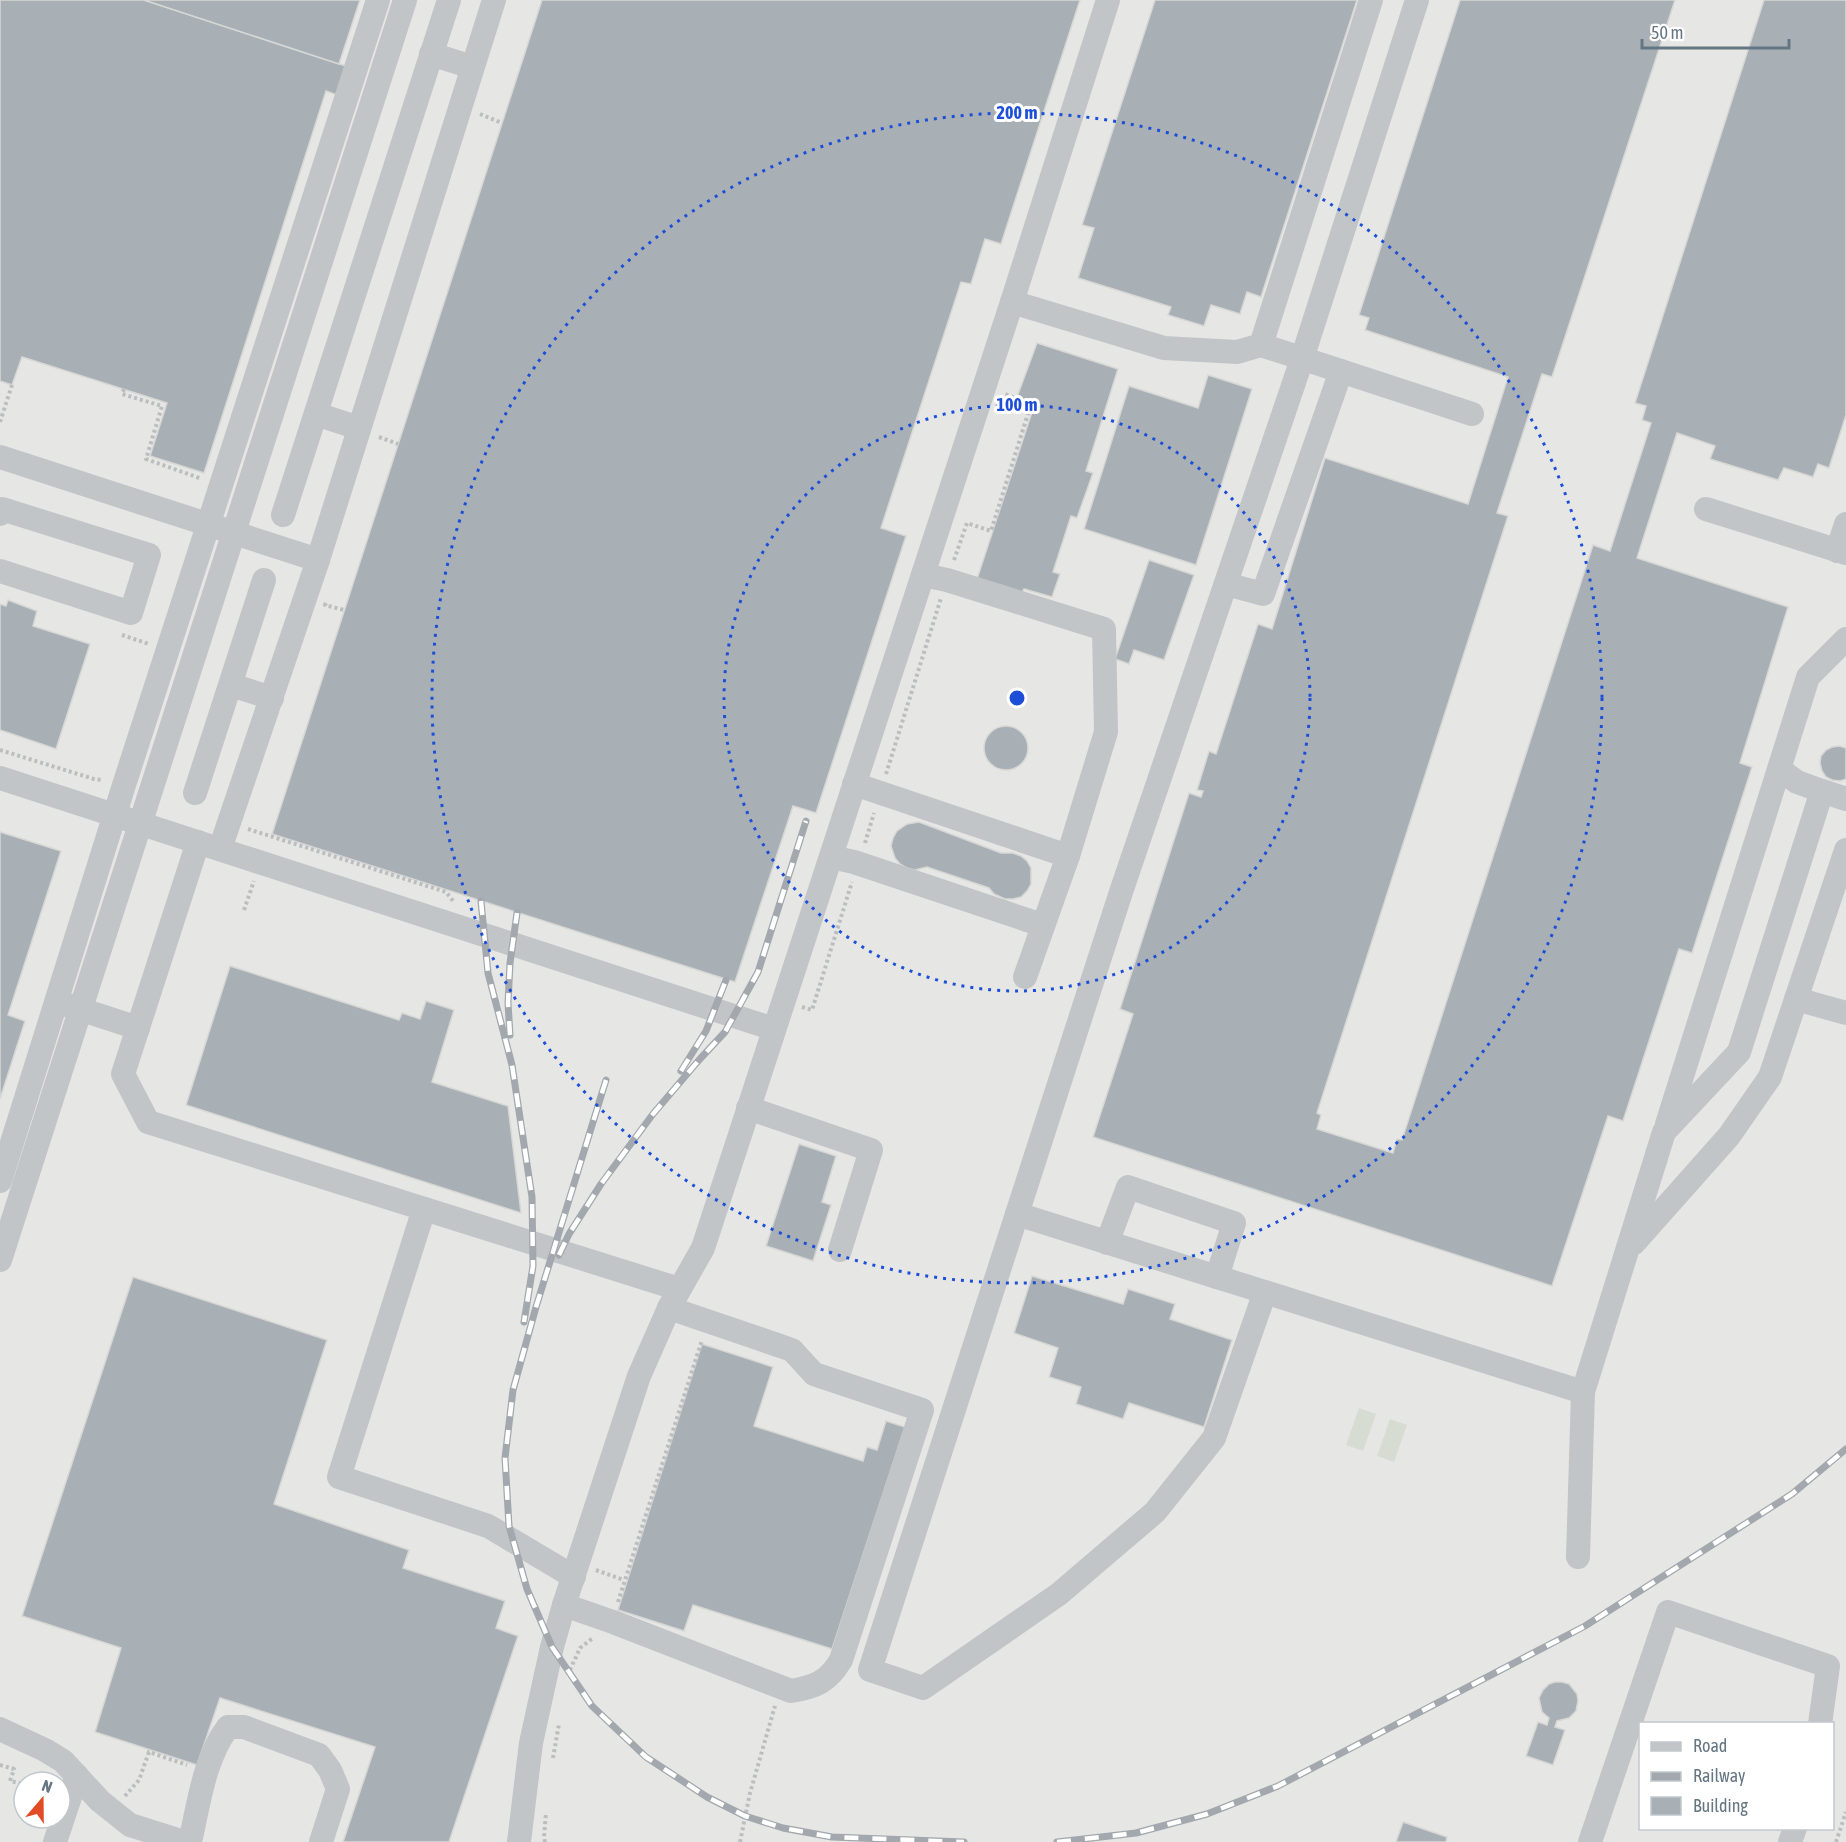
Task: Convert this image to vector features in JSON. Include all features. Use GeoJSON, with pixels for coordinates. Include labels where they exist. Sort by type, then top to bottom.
{"type":"FeatureCollection","features":[{"type":"Feature","properties":{"kind":"lane"},"geometry":{"type":"LineString","coordinates":[[0,1181],[115,815],[378,0]]}},
{"type":"Feature","properties":{"kind":"lane"},"geometry":{"type":"LineString","coordinates":[[0,1260],[405,0]]}},
{"type":"Feature","properties":{"kind":"lane"},"geometry":{"type":"LineString","coordinates":[[283,515],[449,0]]}},
{"type":"Feature","properties":{"kind":"lane"},"geometry":{"type":"LineString","coordinates":[[494,0],[318,560],[229,823],[209,846],[138,1028],[123,1074],[148,1122],[424,1209],[674,1299],[792,1350],[814,1374],[922,1410],[841,1660],[833,1673],[820,1683],[809,1688],[791,1691],[564,1605]]}},
{"type":"Feature","properties":{"kind":"lane"},"geometry":{"type":"LineString","coordinates":[[519,1842],[531,1743],[552,1647],[564,1605],[639,1376],[674,1299],[703,1248],[774,1029],[842,859],[854,784],[1108,0]]}},
{"type":"Feature","properties":{"kind":"lane"},"geometry":{"type":"LineString","coordinates":[[1260,345],[1371,0]]}},
{"type":"Feature","properties":{"kind":"lane"},"geometry":{"type":"LineString","coordinates":[[1265,1292],[1214,1438],[1155,1512],[1059,1594],[923,1688],[870,1670],[1121,892],[1302,359],[1417,0]]}},
{"type":"Feature","properties":{"kind":"lane"},"geometry":{"type":"LineString","coordinates":[[432,54],[472,67]]}},
{"type":"Feature","properties":{"kind":"lane"},"geometry":{"type":"LineString","coordinates":[[1012,302],[1164,348],[1237,352],[1260,345],[1472,414]]}},
{"type":"Feature","properties":{"kind":"lane"},"geometry":{"type":"LineString","coordinates":[[275,318],[300,326]]}},
{"type":"Feature","properties":{"kind":"lane"},"geometry":{"type":"LineString","coordinates":[[1226,584],[1263,594],[1341,371]]}},
{"type":"Feature","properties":{"kind":"lane"},"geometry":{"type":"LineString","coordinates":[[316,414],[359,428]]}},
{"type":"Feature","properties":{"kind":"lane"},"geometry":{"type":"LineString","coordinates":[[0,457],[318,560]]}},
{"type":"Feature","properties":{"kind":"lane"},"geometry":{"type":"LineString","coordinates":[[0,514],[2,509],[149,555],[131,613],[0,571]]}},
{"type":"Feature","properties":{"kind":"lane"},"geometry":{"type":"LineString","coordinates":[[1706,509],[1842,552],[1846,524]]}},
{"type":"Feature","properties":{"kind":"lane"},"geometry":{"type":"LineString","coordinates":[[923,575],[947,580],[1104,629],[1106,732],[1068,856],[1025,977]]}},
{"type":"Feature","properties":{"kind":"lane"},"geometry":{"type":"LineString","coordinates":[[195,793],[264,580]]}},
{"type":"Feature","properties":{"kind":"lane"},"geometry":{"type":"LineString","coordinates":[[1578,1557],[1583,1392],[1808,677],[1846,639]]}},
{"type":"Feature","properties":{"kind":"lane"},"geometry":{"type":"LineString","coordinates":[[231,685],[272,698]]}},
{"type":"Feature","properties":{"kind":"lane"},"geometry":{"type":"LineString","coordinates":[[1779,769],[1797,782],[1846,799]]}},
{"type":"Feature","properties":{"kind":"lane"},"geometry":{"type":"LineString","coordinates":[[0,778],[774,1029]]}},
{"type":"Feature","properties":{"kind":"lane"},"geometry":{"type":"LineString","coordinates":[[854,784],[1068,856]]}},
{"type":"Feature","properties":{"kind":"lane"},"geometry":{"type":"LineString","coordinates":[[1664,1132],[1738,1052],[1822,791]]}},
{"type":"Feature","properties":{"kind":"lane"},"geometry":{"type":"LineString","coordinates":[[1628,1250],[1729,1136],[1770,1077],[1846,850]]}},
{"type":"Feature","properties":{"kind":"lane"},"geometry":{"type":"LineString","coordinates":[[842,859],[1042,925]]}},
{"type":"Feature","properties":{"kind":"lane"},"geometry":{"type":"LineString","coordinates":[[1796,999],[1846,1013]]}},
{"type":"Feature","properties":{"kind":"lane"},"geometry":{"type":"LineString","coordinates":[[57,1001],[138,1028]]}},
{"type":"Feature","properties":{"kind":"lane"},"geometry":{"type":"LineString","coordinates":[[748,1108],[871,1150],[840,1250]]}},
{"type":"Feature","properties":{"kind":"lane"},"geometry":{"type":"LineString","coordinates":[[1107,1242],[1128,1187],[1234,1223],[1216,1277]]}},
{"type":"Feature","properties":{"kind":"lane"},"geometry":{"type":"LineString","coordinates":[[424,1209],[339,1477],[488,1526],[574,1577]]}},
{"type":"Feature","properties":{"kind":"lane"},"geometry":{"type":"LineString","coordinates":[[1017,1214],[1583,1392]]}},
{"type":"Feature","properties":{"kind":"lane"},"geometry":{"type":"LineString","coordinates":[[1590,1842],[1668,1612],[1828,1666],[1820,1722]]}},
{"type":"Feature","properties":{"kind":"lane"},"geometry":{"type":"LineString","coordinates":[[190,1842],[206,1771],[220,1737],[228,1727],[244,1727],[319,1755],[330,1770],[338,1789],[321,1842]]}},
{"type":"Feature","properties":{"kind":"lane"},"geometry":{"type":"LineString","coordinates":[[0,1730],[45,1750],[63,1761],[100,1800],[130,1825],[184,1842]]}},
{"type":"Feature","properties":{"kind":"lane"},"geometry":{"type":"LineString","coordinates":[[55,1842],[77,1776]]}},
{"type":"Feature","properties":{"kind":"path"},"geometry":{"type":"LineString","coordinates":[[0,422],[12,385]]}},
{"type":"Feature","properties":{"kind":"path"},"geometry":{"type":"LineString","coordinates":[[124,389],[122,394],[162,406],[146,459],[211,482]]}},
{"type":"Feature","properties":{"kind":"path"},"geometry":{"type":"LineString","coordinates":[[328,596],[325,604],[344,610]]}},
{"type":"Feature","properties":{"kind":"path"},"geometry":{"type":"LineString","coordinates":[[0,750],[94,779],[112,781]]}},
{"type":"Feature","properties":{"kind":"path"},"geometry":{"type":"LineString","coordinates":[[229,823],[447,892],[461,910]]}},
{"type":"Feature","properties":{"kind":"path"},"geometry":{"type":"LineString","coordinates":[[740,1842],[750,1793],[778,1696]]}},
{"type":"Feature","properties":{"kind":"path"},"geometry":{"type":"LineString","coordinates":[[114,1811],[139,1780],[149,1752],[206,1771]]}},
{"type":"Feature","properties":{"kind":"path"},"geometry":{"type":"LineString","coordinates":[[0,1765],[14,1770]]}},
{"type":"Feature","properties":{"kind":"path"},"geometry":{"type":"LineString","coordinates":[[1836,1842],[1846,1812]]}},
{"type":"Feature","properties":{"kind":"shaded area"},"geometry":{"type":"Polygon","coordinates":[[[0,0],[1846,0],[1846,1842],[0,1842],[0,0]]]}},
{"type":"Feature","properties":{"kind":"shaded area"},"geometry":{"type":"Polygon","coordinates":[[[1359,1408],[1376,1414],[1363,1451],[1346,1445],[1359,1408]]]}},
{"type":"Feature","properties":{"kind":"shaded area"},"geometry":{"type":"Polygon","coordinates":[[[1390,1419],[1407,1425],[1394,1462],[1377,1456],[1390,1419]]]}},
{"type":"Feature","properties":{"kind":"building"},"geometry":{"type":"Polygon","coordinates":[[[0,0],[144,0],[346,66],[337,95],[326,91],[204,473],[150,456],[167,403],[22,357],[12,385],[0,381],[0,0]]]}},
{"type":"Feature","properties":{"kind":"building"},"geometry":{"type":"Polygon","coordinates":[[[144,0],[360,0],[339,64],[144,0]]]}},
{"type":"Feature","properties":{"kind":"building"},"geometry":{"type":"Polygon","coordinates":[[[542,0],[1080,0],[1001,244],[985,239],[971,284],[961,282],[881,528],[906,536],[816,813],[793,806],[735,982],[272,834],[542,0]]]}},
{"type":"Feature","properties":{"kind":"building"},"geometry":{"type":"Polygon","coordinates":[[[1155,0],[1357,0],[1261,297],[1247,292],[1240,314],[1211,305],[1204,326],[1168,315],[1171,307],[1078,278],[1094,228],[1082,225],[1155,0]]]}},
{"type":"Feature","properties":{"kind":"building"},"geometry":{"type":"Polygon","coordinates":[[[1460,0],[1675,0],[1552,377],[1542,374],[1497,513],[1508,516],[1317,1113],[1321,1115],[1317,1129],[1393,1153],[1397,1139],[1402,1140],[1593,545],[1610,551],[1651,423],[1642,420],[1646,406],[1635,403],[1764,0],[1846,0],[1846,415],[1829,468],[1818,464],[1813,477],[1784,468],[1778,480],[1710,459],[1715,446],[1677,433],[1637,558],[1788,607],[1740,763],[1752,767],[1692,953],[1679,949],[1623,1121],[1608,1116],[1552,1286],[1093,1137],[1133,1014],[1120,1009],[1189,793],[1201,797],[1203,791],[1197,790],[1209,751],[1216,754],[1258,624],[1272,629],[1325,458],[1468,504],[1508,377],[1365,330],[1369,318],[1359,315],[1460,0]]]}},
{"type":"Feature","properties":{"kind":"building"},"geometry":{"type":"Polygon","coordinates":[[[1037,343],[1118,369],[1086,471],[1093,473],[1077,518],[1071,516],[1053,572],[1060,574],[1052,597],[1024,589],[1020,597],[976,582],[1035,403],[1017,397],[1037,343]]]}},
{"type":"Feature","properties":{"kind":"building"},"geometry":{"type":"Polygon","coordinates":[[[1208,375],[1252,389],[1196,565],[1084,529],[1129,386],[1198,408],[1208,375]]]}},
{"type":"Feature","properties":{"kind":"building"},"geometry":{"type":"Polygon","coordinates":[[[1149,560],[1194,575],[1164,660],[1134,650],[1129,664],[1115,659],[1149,560]]]}},
{"type":"Feature","properties":{"kind":"building"},"geometry":{"type":"Polygon","coordinates":[[[8,600],[37,611],[33,626],[90,644],[56,749],[0,730],[0,604],[6,606],[8,600]]]}},
{"type":"Feature","properties":{"kind":"building"},"geometry":{"type":"Polygon","coordinates":[[[1006,726],[1021,733],[1028,748],[1021,763],[1006,770],[991,763],[984,748],[991,733],[1006,726]]]}},
{"type":"Feature","properties":{"kind":"building"},"geometry":{"type":"Polygon","coordinates":[[[1839,746],[1846,748],[1846,779],[1840,781],[1826,777],[1820,763],[1821,756],[1826,750],[1839,746]]]}},
{"type":"Feature","properties":{"kind":"building"},"geometry":{"type":"Polygon","coordinates":[[[919,822],[1001,853],[1021,856],[1031,868],[1031,884],[1027,891],[1021,897],[1005,899],[994,894],[989,888],[927,867],[915,870],[900,864],[891,846],[893,838],[897,831],[907,824],[919,822]]]}},
{"type":"Feature","properties":{"kind":"building"},"geometry":{"type":"Polygon","coordinates":[[[0,832],[61,851],[8,1015],[25,1021],[0,1099],[0,832]]]}},
{"type":"Feature","properties":{"kind":"building"},"geometry":{"type":"Polygon","coordinates":[[[230,966],[399,1020],[402,1013],[420,1019],[426,1001],[454,1010],[432,1082],[508,1106],[521,1213],[186,1105],[230,966]]]}},
{"type":"Feature","properties":{"kind":"building"},"geometry":{"type":"Polygon","coordinates":[[[799,1144],[836,1156],[822,1202],[831,1205],[813,1261],[766,1246],[799,1144]]]}},
{"type":"Feature","properties":{"kind":"building"},"geometry":{"type":"Polygon","coordinates":[[[1032,1276],[1123,1304],[1128,1289],[1175,1304],[1170,1319],[1232,1340],[1204,1427],[1129,1403],[1123,1419],[1076,1404],[1081,1387],[1049,1377],[1058,1348],[1014,1333],[1032,1276]]]}},
{"type":"Feature","properties":{"kind":"building"},"geometry":{"type":"Polygon","coordinates":[[[133,1277],[327,1340],[274,1504],[409,1550],[403,1568],[505,1601],[496,1628],[518,1636],[449,1842],[343,1842],[375,1747],[220,1698],[197,1765],[95,1732],[121,1648],[22,1616],[133,1277]]]}},
{"type":"Feature","properties":{"kind":"building"},"geometry":{"type":"Polygon","coordinates":[[[702,1344],[773,1367],[754,1426],[863,1461],[867,1447],[877,1450],[886,1421],[905,1427],[832,1649],[693,1605],[684,1631],[618,1610],[702,1344]]]}},
{"type":"Feature","properties":{"kind":"building"},"geometry":{"type":"Polygon","coordinates":[[[1555,1682],[1569,1684],[1577,1694],[1578,1701],[1576,1711],[1569,1718],[1557,1721],[1555,1727],[1565,1730],[1553,1765],[1526,1756],[1538,1722],[1547,1725],[1549,1718],[1542,1712],[1539,1698],[1549,1684],[1555,1682]]]}},
{"type":"Feature","properties":{"kind":"building"},"geometry":{"type":"Polygon","coordinates":[[[1403,1822],[1447,1837],[1446,1842],[1396,1842],[1403,1822]]]}},
{"type":"Feature","properties":{"kind":"railway"},"geometry":{"type":"LineString","coordinates":[[559,1255],[569,1234],[601,1184],[653,1114],[725,1032],[758,972],[806,821]]}},
{"type":"Feature","properties":{"kind":"railway"},"geometry":{"type":"LineString","coordinates":[[481,901],[488,973],[512,1065],[532,1197],[533,1266],[524,1322]]}},
{"type":"Feature","properties":{"kind":"railway"},"geometry":{"type":"LineString","coordinates":[[510,1035],[508,1003],[510,963],[517,913]]}},
{"type":"Feature","properties":{"kind":"railway"},"geometry":{"type":"LineString","coordinates":[[681,1071],[706,1031],[726,980]]}},
{"type":"Feature","properties":{"kind":"railway"},"geometry":{"type":"LineString","coordinates":[[606,1080],[536,1307],[513,1390],[505,1458],[509,1526],[527,1589],[552,1647],[592,1706],[646,1757],[707,1797],[745,1816],[783,1828],[832,1837],[964,1842]]}},
{"type":"Feature","properties":{"kind":"railway"},"geometry":{"type":"LineString","coordinates":[[1057,1842],[1136,1833],[1207,1814],[1278,1786],[1585,1626],[1792,1494],[1846,1449]]}}]}
